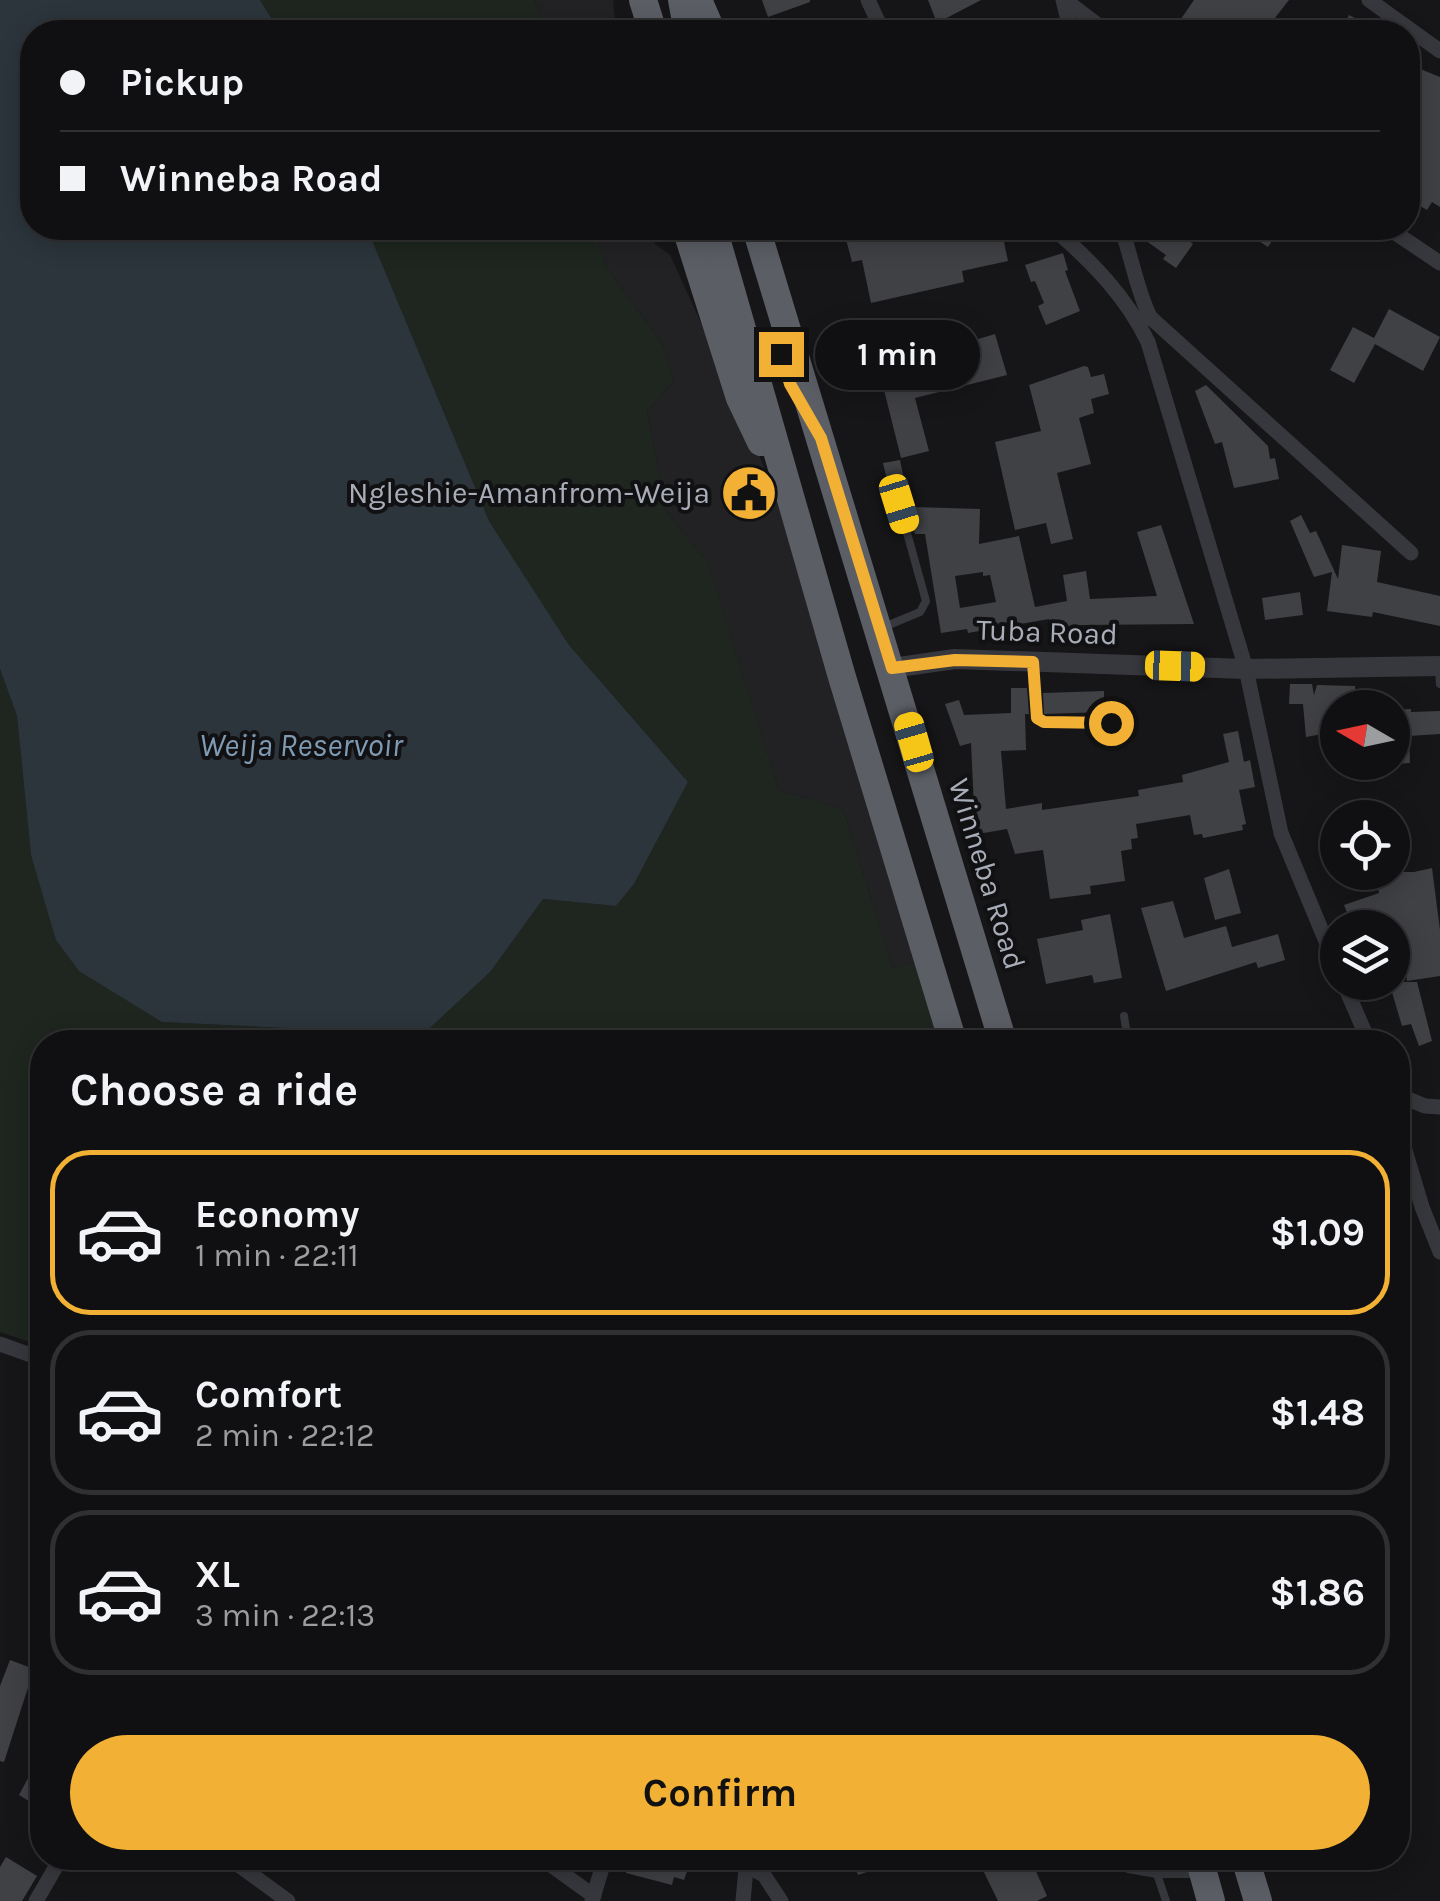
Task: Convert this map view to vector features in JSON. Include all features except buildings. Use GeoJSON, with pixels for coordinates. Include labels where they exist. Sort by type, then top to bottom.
{"type":"FeatureCollection","features":[{"type":"Feature","properties":{"kind":"highway"},"geometry":{"type":"LineString","coordinates":[[690,240],[740,398],[791,501]]}},
{"type":"Feature","properties":{"kind":"highway"},"geometry":{"type":"LineString","coordinates":[[705,240],[754,404],[791,501]]}},
{"type":"Feature","properties":{"kind":"highway"},"geometry":{"type":"LineString","coordinates":[[716,240],[949,1030]]}},
{"type":"Feature","properties":{"kind":"highway","name":"Winneba Road"},"geometry":{"type":"LineString","coordinates":[[747,240],[790,384],[821,438]]}},
{"type":"Feature","properties":{"kind":"highway","name":"Winneba Road"},"geometry":{"type":"LineString","coordinates":[[760,240],[1000,1030]]}},
{"type":"Feature","properties":{"kind":"highway","name":"Winneba Road"},"geometry":{"type":"LineString","coordinates":[[773,240],[813,378],[821,438]]}},
{"type":"Feature","properties":{"kind":"highway"},"geometry":{"type":"LineString","coordinates":[[1249,1870],[1258,1901]]}},
{"type":"Feature","properties":{"kind":"street"},"geometry":{"type":"LineString","coordinates":[[1064,0],[1092,20]]}},
{"type":"Feature","properties":{"kind":"street"},"geometry":{"type":"LineString","coordinates":[[1369,0],[1396,20]]}},
{"type":"Feature","properties":{"kind":"street"},"geometry":{"type":"LineString","coordinates":[[1066,240],[1144,318],[1410,552]]}},
{"type":"Feature","properties":{"kind":"street"},"geometry":{"type":"LineString","coordinates":[[1126,240],[1148,342],[1246,669],[1281,833],[1320,927]]}},
{"type":"Feature","properties":{"kind":"street"},"geometry":{"type":"LineString","coordinates":[[1406,240],[1436,260],[1440,242]]}},
{"type":"Feature","properties":{"kind":"street","name":"Tuba Road"},"geometry":{"type":"LineString","coordinates":[[892,668],[955,660],[1246,669],[1440,666]]}},
{"type":"Feature","properties":{"kind":"street"},"geometry":{"type":"LineString","coordinates":[[1352,1000],[1364,1030]]}},
{"type":"Feature","properties":{"kind":"street"},"geometry":{"type":"LineString","coordinates":[[1410,1100],[1440,1107]]}},
{"type":"Feature","properties":{"kind":"street"},"geometry":{"type":"LineString","coordinates":[[1410,1167],[1440,1252]]}},
{"type":"Feature","properties":{"kind":"street"},"geometry":{"type":"LineString","coordinates":[[0,1344],[30,1355]]}},
{"type":"Feature","properties":{"kind":"street"},"geometry":{"type":"LineString","coordinates":[[36,1901],[54,1870]]}},
{"type":"Feature","properties":{"kind":"street"},"geometry":{"type":"LineString","coordinates":[[245,1870],[288,1901]]}},
{"type":"Feature","properties":{"kind":"street"},"geometry":{"type":"LineString","coordinates":[[557,1870],[593,1898],[601,1870]]}},
{"type":"Feature","properties":{"kind":"street"},"geometry":{"type":"LineString","coordinates":[[744,1901],[746,1870]]}},
{"type":"Feature","properties":{"kind":"street"},"geometry":{"type":"LineString","coordinates":[[757,1870],[781,1901]]}},
{"type":"Feature","properties":{"kind":"lane"},"geometry":{"type":"LineString","coordinates":[[880,628],[920,612],[926,602],[899,504]]}},
{"type":"Feature","properties":{"kind":"lane"},"geometry":{"type":"LineString","coordinates":[[1033,662],[1037,718],[1044,722],[1111,723]]}},
{"type":"Feature","properties":{"kind":"lane"},"geometry":{"type":"LineString","coordinates":[[1440,666],[1440,684]]}},
{"type":"Feature","properties":{"kind":"lane"},"geometry":{"type":"LineString","coordinates":[[1124,1016],[1126,1030]]}},
{"type":"Feature","properties":{"kind":"lane"},"geometry":{"type":"LineString","coordinates":[[1134,1870],[1204,1877]]}},
{"type":"Feature","properties":{"kind":"lane"},"geometry":{"type":"LineString","coordinates":[[1157,1874],[1166,1901]]}},
{"type":"Feature","properties":{"kind":"shaded area"},"geometry":{"type":"Polygon","coordinates":[[[260,0],[535,0],[541,20],[272,20],[260,0]]]}},
{"type":"Feature","properties":{"kind":"shaded area"},"geometry":{"type":"Polygon","coordinates":[[[535,0],[613,0],[615,20],[541,20],[535,0]]]}},
{"type":"Feature","properties":{"kind":"shaded area"},"geometry":{"type":"Polygon","coordinates":[[[372,240],[598,240],[605,265],[663,345],[674,381],[647,411],[666,511],[708,563],[779,790],[843,809],[893,968],[918,962],[938,1030],[349,1030],[491,971],[543,899],[616,906],[634,884],[688,782],[569,645],[489,521],[372,240]]]}},
{"type":"Feature","properties":{"kind":"shaded area"},"geometry":{"type":"Polygon","coordinates":[[[598,240],[654,240],[670,255],[734,395],[773,489],[918,962],[893,968],[843,809],[779,790],[708,563],[666,511],[647,411],[674,381],[663,345],[605,265],[598,240]]]}},
{"type":"Feature","properties":{"kind":"shaded area"},"geometry":{"type":"Polygon","coordinates":[[[0,669],[17,716],[31,855],[162,1022],[292,1030],[30,1030],[30,1342],[0,1332],[0,669]]]}},
{"type":"Feature","properties":{"kind":"water","name":"Weija Reservoir"},"geometry":{"type":"Polygon","coordinates":[[[0,0],[260,0],[272,20],[20,20],[20,240],[372,240],[489,521],[569,645],[688,782],[634,884],[616,906],[543,899],[491,971],[428,1030],[291,1030],[162,1022],[79,971],[56,940],[31,855],[17,716],[0,669],[0,0]]]}},
{"type":"Feature","properties":{"kind":"place","name":"Ngleshie-Amanfrom-Weija"},"geometry":{"type":"Point","coordinates":[749,493]}},
{"type":"Feature","properties":{"kind":"route"},"geometry":{"type":"LineString","coordinates":[[781,354],[790,384],[821,438],[892,668],[955,660],[1033,662],[1037,718],[1044,722],[1111,723]]}}]}
